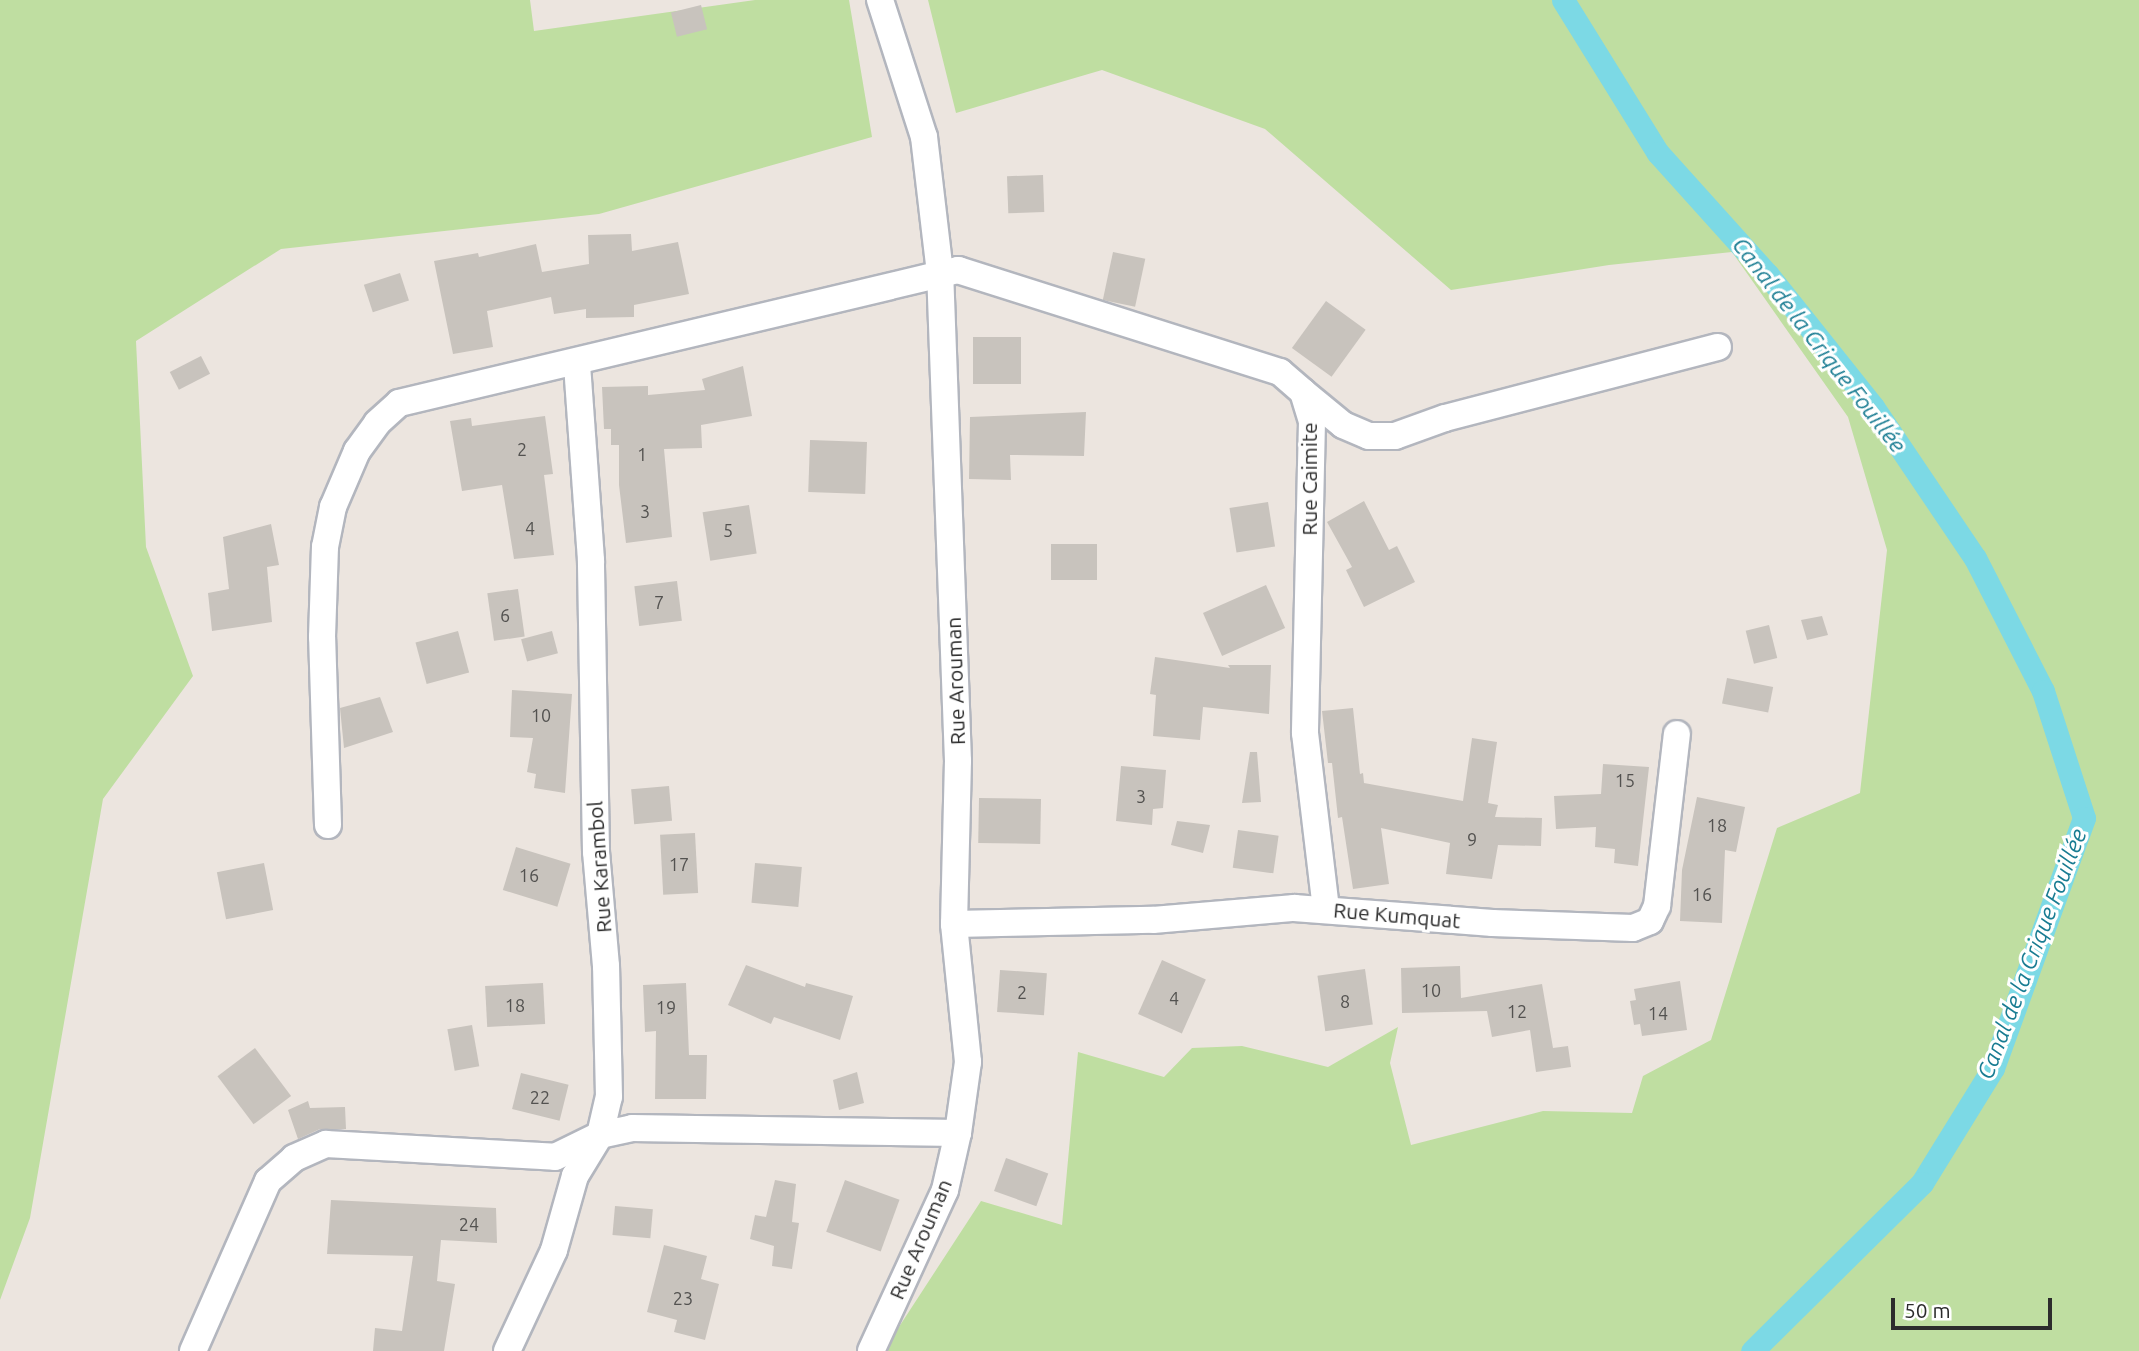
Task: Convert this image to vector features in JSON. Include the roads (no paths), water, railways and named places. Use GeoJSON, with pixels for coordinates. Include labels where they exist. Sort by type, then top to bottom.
{"type":"FeatureCollection","features":[{"type":"Feature","properties":{"kind":"street","name":"Rue Arouman"},"geometry":{"type":"LineString","coordinates":[[871,1351],[945,1190],[958,1133],[968,1062],[954,923],[958,761],[940,273],[924,137],[880,0]]}},
{"type":"Feature","properties":{"kind":"street","name":"Rue Caimite"},"geometry":{"type":"LineString","coordinates":[[328,825],[322,637],[325,547],[333,507],[356,451],[377,423],[399,403],[577,363],[958,270],[975,273],[1280,372],[1303,392],[1312,421],[1306,733],[1326,909]]}},
{"type":"Feature","properties":{"kind":"street"},"geometry":{"type":"LineString","coordinates":[[1303,392],[1343,425],[1369,436],[1395,436],[1445,418],[1718,346]]}},
{"type":"Feature","properties":{"kind":"street","name":"Rue Karambol"},"geometry":{"type":"LineString","coordinates":[[508,1351],[554,1250],[575,1176],[600,1135],[609,1097],[606,966],[596,852],[591,560],[577,363]]}},
{"type":"Feature","properties":{"kind":"street","name":"Rue Kumquat"},"geometry":{"type":"LineString","coordinates":[[954,923],[1139,920],[1294,908],[1505,923],[1633,928],[1650,921],[1657,906],[1677,734]]}},
{"type":"Feature","properties":{"kind":"street"},"geometry":{"type":"LineString","coordinates":[[192,1351],[268,1181],[294,1158],[326,1144],[555,1157],[600,1135],[632,1128],[958,1133]]}},
{"type":"Feature","properties":{"kind":"waterway","name":"Canal de la Crique Fouillée"},"geometry":{"type":"LineString","coordinates":[[1563,0],[1658,153],[1768,275],[1873,407],[1975,558],[2043,691],[2084,818],[1993,1068],[1922,1183],[1752,1351]]}}]}
